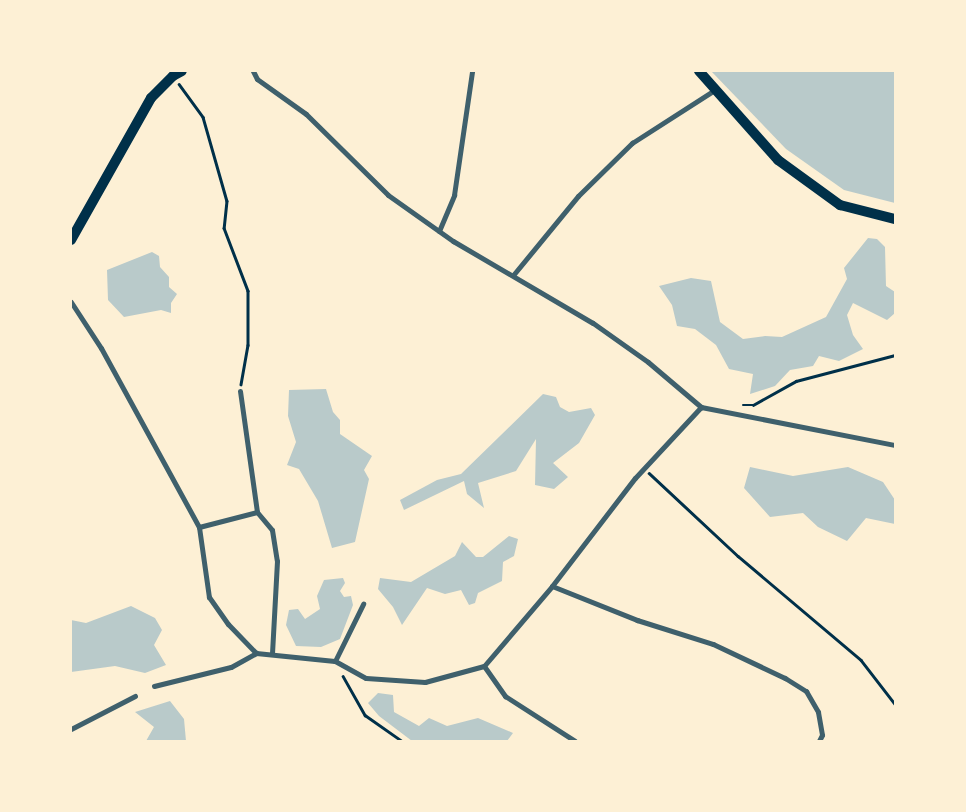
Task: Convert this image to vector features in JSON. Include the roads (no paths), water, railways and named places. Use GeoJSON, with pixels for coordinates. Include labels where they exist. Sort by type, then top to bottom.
{"type":"FeatureCollection","features":[{"type":"Feature","properties":{"kind":"main road"},"geometry":{"type":"LineString","coordinates":[[699,71],[713,91],[778,160],[840,205],[895,219]]}},
{"type":"Feature","properties":{"kind":"main road"},"geometry":{"type":"LineString","coordinates":[[71,240],[151,98],[178,74]]}},
{"type":"Feature","properties":{"kind":"street"},"geometry":{"type":"LineString","coordinates":[[253,71],[257,80],[306,114],[388,195],[439,231],[514,274],[648,362],[702,407],[895,445]]}},
{"type":"Feature","properties":{"kind":"street"},"geometry":{"type":"LineString","coordinates":[[439,231],[454,195],[472,71]]}},
{"type":"Feature","properties":{"kind":"street"},"geometry":{"type":"LineString","coordinates":[[514,274],[578,196],[632,143],[713,91]]}},
{"type":"Feature","properties":{"kind":"street"},"geometry":{"type":"LineString","coordinates":[[71,302],[101,348],[199,527],[209,597],[228,624],[256,654]]}},
{"type":"Feature","properties":{"kind":"street"},"geometry":{"type":"LineString","coordinates":[[240,390],[257,512],[272,530],[277,561],[272,654]]}},
{"type":"Feature","properties":{"kind":"street"},"geometry":{"type":"LineString","coordinates":[[154,686],[231,667],[256,654],[335,661],[366,678],[425,682],[484,666],[552,586],[644,469],[702,407]]}},
{"type":"Feature","properties":{"kind":"street"},"geometry":{"type":"LineString","coordinates":[[199,527],[257,512]]}},
{"type":"Feature","properties":{"kind":"street"},"geometry":{"type":"LineString","coordinates":[[552,586],[637,620],[713,644],[785,678],[806,691],[818,712],[822,735],[819,741]]}},
{"type":"Feature","properties":{"kind":"street"},"geometry":{"type":"LineString","coordinates":[[335,661],[363,604]]}},
{"type":"Feature","properties":{"kind":"street"},"geometry":{"type":"LineString","coordinates":[[484,666],[505,696],[575,741]]}},
{"type":"Feature","properties":{"kind":"street"},"geometry":{"type":"LineString","coordinates":[[71,729],[135,696]]}}]}
